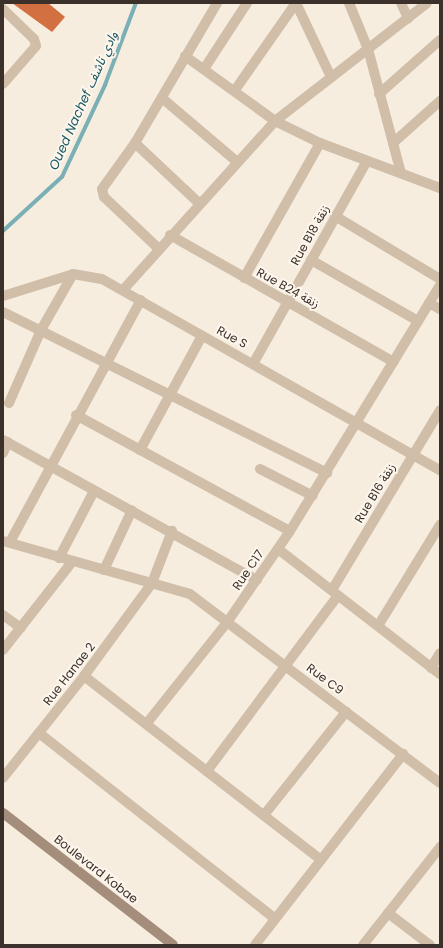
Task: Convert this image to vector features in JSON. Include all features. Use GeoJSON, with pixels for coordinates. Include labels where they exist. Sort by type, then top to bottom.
{"type":"FeatureCollection","features":[{"type":"Feature","properties":{"kind":"main road","name":"Boulevard Kobae"},"geometry":{"type":"LineString","coordinates":[[3,813],[173,945]]}},
{"type":"Feature","properties":{"kind":"street"},"geometry":{"type":"LineString","coordinates":[[158,248],[102,192],[135,143],[217,3]]}},
{"type":"Feature","properties":{"kind":"street"},"geometry":{"type":"LineString","coordinates":[[204,69],[247,3]]}},
{"type":"Feature","properties":{"kind":"street"},"geometry":{"type":"LineString","coordinates":[[235,90],[296,3],[331,77]]}},
{"type":"Feature","properties":{"kind":"street"},"geometry":{"type":"LineString","coordinates":[[348,3],[368,49],[401,173]]}},
{"type":"Feature","properties":{"kind":"street"},"geometry":{"type":"LineString","coordinates":[[401,3],[408,18]]}},
{"type":"Feature","properties":{"kind":"street"},"geometry":{"type":"LineString","coordinates":[[123,290],[158,248],[236,161],[275,121],[427,3]]}},
{"type":"Feature","properties":{"kind":"street"},"geometry":{"type":"LineString","coordinates":[[3,9],[36,44],[35,49],[3,84]]}},
{"type":"Feature","properties":{"kind":"street"},"geometry":{"type":"LineString","coordinates":[[379,94],[440,40]]}},
{"type":"Feature","properties":{"kind":"street"},"geometry":{"type":"LineString","coordinates":[[185,56],[235,90],[275,121],[320,143],[440,188]]}},
{"type":"Feature","properties":{"kind":"street"},"geometry":{"type":"LineString","coordinates":[[162,98],[236,161]]}},
{"type":"Feature","properties":{"kind":"street"},"geometry":{"type":"LineString","coordinates":[[393,143],[440,101]]}},
{"type":"Feature","properties":{"kind":"street"},"geometry":{"type":"LineString","coordinates":[[135,143],[199,203]]}},
{"type":"Feature","properties":{"kind":"street"},"geometry":{"type":"LineString","coordinates":[[244,278],[320,143]]}},
{"type":"Feature","properties":{"kind":"street","name":"Rue B18 زنقة"},"geometry":{"type":"LineString","coordinates":[[253,364],[367,161]]}},
{"type":"Feature","properties":{"kind":"street"},"geometry":{"type":"LineString","coordinates":[[335,216],[440,279]]}},
{"type":"Feature","properties":{"kind":"street","name":"Rue B24 زنقة"},"geometry":{"type":"LineString","coordinates":[[170,235],[394,362]]}},
{"type":"Feature","properties":{"kind":"street"},"geometry":{"type":"LineString","coordinates":[[311,260],[418,321]]}},
{"type":"Feature","properties":{"kind":"street"},"geometry":{"type":"LineString","coordinates":[[3,296],[72,274]]}},
{"type":"Feature","properties":{"kind":"street"},"geometry":{"type":"LineString","coordinates":[[9,403],[41,330],[72,274]]}},
{"type":"Feature","properties":{"kind":"street","name":"Rue S"},"geometry":{"type":"LineString","coordinates":[[72,274],[92,275],[123,290],[440,470]]}},
{"type":"Feature","properties":{"kind":"street","name":"Rue C17"},"geometry":{"type":"LineString","coordinates":[[147,723],[228,621],[278,549],[359,423],[440,285]]}},
{"type":"Feature","properties":{"kind":"street"},"geometry":{"type":"LineString","coordinates":[[6,541],[50,465],[76,415],[141,300]]}},
{"type":"Feature","properties":{"kind":"street"},"geometry":{"type":"LineString","coordinates":[[429,303],[440,309]]}},
{"type":"Feature","properties":{"kind":"street"},"geometry":{"type":"LineString","coordinates":[[3,312],[171,394],[327,473]]}},
{"type":"Feature","properties":{"kind":"street"},"geometry":{"type":"LineString","coordinates":[[140,450],[202,336]]}},
{"type":"Feature","properties":{"kind":"street","name":"Rue B16 زنقة"},"geometry":{"type":"LineString","coordinates":[[207,771],[285,665],[335,593],[440,410]]}},
{"type":"Feature","properties":{"kind":"street"},"geometry":{"type":"LineString","coordinates":[[76,415],[290,531]]}},
{"type":"Feature","properties":{"kind":"street"},"geometry":{"type":"LineString","coordinates":[[3,453],[6,441],[94,491],[172,531],[257,580]]}},
{"type":"Feature","properties":{"kind":"street"},"geometry":{"type":"LineString","coordinates":[[260,469],[313,496]]}},
{"type":"Feature","properties":{"kind":"street"},"geometry":{"type":"LineString","coordinates":[[59,558],[94,491]]}},
{"type":"Feature","properties":{"kind":"street"},"geometry":{"type":"LineString","coordinates":[[104,570],[132,510]]}},
{"type":"Feature","properties":{"kind":"street"},"geometry":{"type":"LineString","coordinates":[[378,626],[440,525]]}},
{"type":"Feature","properties":{"kind":"street","name":"Rue Hanae 2"},"geometry":{"type":"LineString","coordinates":[[3,778],[84,676],[152,583],[172,531]]}},
{"type":"Feature","properties":{"kind":"street","name":"Rue C9"},"geometry":{"type":"LineString","coordinates":[[6,541],[72,562],[152,583],[194,597],[228,621],[440,783]]}},
{"type":"Feature","properties":{"kind":"street"},"geometry":{"type":"LineString","coordinates":[[278,549],[440,674]]}},
{"type":"Feature","properties":{"kind":"street"},"geometry":{"type":"LineString","coordinates":[[3,650],[72,562]]}},
{"type":"Feature","properties":{"kind":"street"},"geometry":{"type":"LineString","coordinates":[[3,615],[20,628]]}},
{"type":"Feature","properties":{"kind":"street"},"geometry":{"type":"LineString","coordinates":[[431,668],[440,653]]}},
{"type":"Feature","properties":{"kind":"street"},"geometry":{"type":"LineString","coordinates":[[84,676],[147,723],[321,860]]}},
{"type":"Feature","properties":{"kind":"street"},"geometry":{"type":"LineString","coordinates":[[264,815],[346,712]]}},
{"type":"Feature","properties":{"kind":"street"},"geometry":{"type":"LineString","coordinates":[[39,733],[275,919]]}},
{"type":"Feature","properties":{"kind":"street"},"geometry":{"type":"LineString","coordinates":[[255,945],[403,754]]}},
{"type":"Feature","properties":{"kind":"street"},"geometry":{"type":"LineString","coordinates":[[363,945],[440,847]]}},
{"type":"Feature","properties":{"kind":"street"},"geometry":{"type":"LineString","coordinates":[[388,913],[430,945]]}},
{"type":"Feature","properties":{"kind":"building"},"geometry":{"type":"Polygon","coordinates":[[[12,3],[48,3],[65,17],[52,32],[12,3]]]}},
{"type":"Feature","properties":{"kind":"waterway","name":"Oued Nachef وادي ناشف"},"geometry":{"type":"LineString","coordinates":[[3,231],[62,177],[105,85],[136,3]]}}]}
